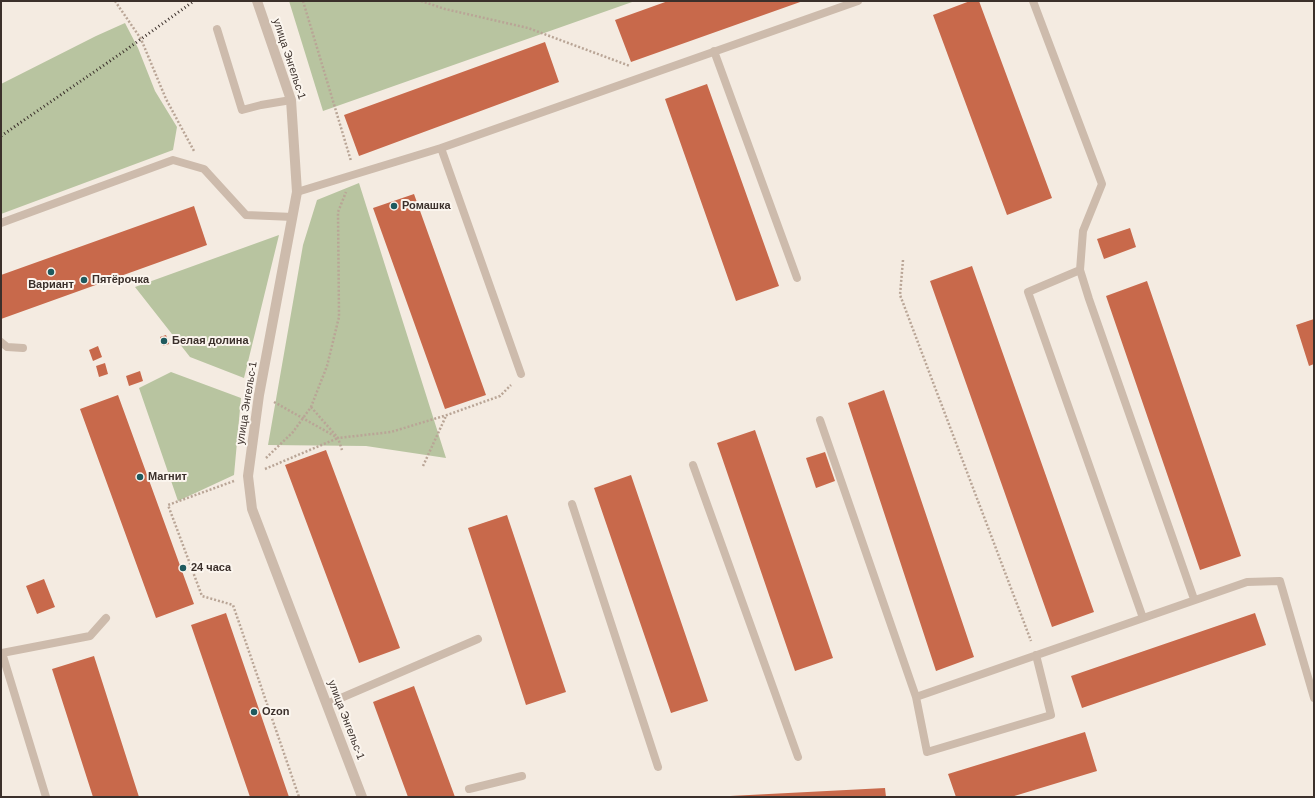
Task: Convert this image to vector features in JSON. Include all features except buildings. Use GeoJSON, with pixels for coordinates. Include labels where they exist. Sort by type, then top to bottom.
{"type":"FeatureCollection","features":[{"type":"Feature","properties":{"kind":"street","name":"улица Энгельс-1"},"geometry":{"type":"LineString","coordinates":[[257,1],[291,100],[297,192],[259,395],[248,476],[252,509],[362,797]]}},
{"type":"Feature","properties":{"kind":"lane"},"geometry":{"type":"LineString","coordinates":[[297,192],[441,148],[858,1]]}},
{"type":"Feature","properties":{"kind":"lane"},"geometry":{"type":"LineString","coordinates":[[1033,1],[1102,184],[1083,231],[1080,270],[1091,307],[1194,599]]}},
{"type":"Feature","properties":{"kind":"lane"},"geometry":{"type":"LineString","coordinates":[[217,30],[242,110],[291,100]]}},
{"type":"Feature","properties":{"kind":"lane"},"geometry":{"type":"LineString","coordinates":[[714,52],[797,278]]}},
{"type":"Feature","properties":{"kind":"lane"},"geometry":{"type":"LineString","coordinates":[[441,148],[521,374]]}},
{"type":"Feature","properties":{"kind":"lane"},"geometry":{"type":"LineString","coordinates":[[1,223],[173,160],[204,169],[246,215],[293,217]]}},
{"type":"Feature","properties":{"kind":"lane"},"geometry":{"type":"LineString","coordinates":[[1080,270],[1028,292],[1143,618]]}},
{"type":"Feature","properties":{"kind":"lane"},"geometry":{"type":"LineString","coordinates":[[1,342],[7,347],[23,348]]}},
{"type":"Feature","properties":{"kind":"lane"},"geometry":{"type":"LineString","coordinates":[[820,420],[916,697],[927,752],[1052,714],[1036,655]]}},
{"type":"Feature","properties":{"kind":"lane"},"geometry":{"type":"LineString","coordinates":[[693,465],[798,757]]}},
{"type":"Feature","properties":{"kind":"lane"},"geometry":{"type":"LineString","coordinates":[[572,504],[658,767]]}},
{"type":"Feature","properties":{"kind":"lane"},"geometry":{"type":"LineString","coordinates":[[916,697],[1194,599],[1247,582],[1280,581],[1314,698]]}},
{"type":"Feature","properties":{"kind":"lane"},"geometry":{"type":"LineString","coordinates":[[46,797],[2,653],[90,636],[106,618]]}},
{"type":"Feature","properties":{"kind":"lane"},"geometry":{"type":"LineString","coordinates":[[327,704],[478,639]]}},
{"type":"Feature","properties":{"kind":"lane"},"geometry":{"type":"LineString","coordinates":[[469,790],[522,776]]}},
{"type":"Feature","properties":{"kind":"path"},"geometry":{"type":"LineString","coordinates":[[115,1],[141,39],[166,99],[204,169]]}},
{"type":"Feature","properties":{"kind":"path"},"geometry":{"type":"LineString","coordinates":[[248,476],[293,432],[311,407],[327,366],[339,317],[338,212],[354,174],[303,1]]}},
{"type":"Feature","properties":{"kind":"path"},"geometry":{"type":"LineString","coordinates":[[422,1],[445,9],[528,28],[651,74]]}},
{"type":"Feature","properties":{"kind":"path"},"geometry":{"type":"LineString","coordinates":[[903,260],[900,295],[1036,655]]}},
{"type":"Feature","properties":{"kind":"path"},"geometry":{"type":"LineString","coordinates":[[299,797],[233,605],[202,596],[168,506],[248,476],[338,438],[391,432],[447,415],[500,396],[521,374]]}},
{"type":"Feature","properties":{"kind":"path"},"geometry":{"type":"LineString","coordinates":[[259,395],[281,404],[338,438]]}},
{"type":"Feature","properties":{"kind":"path"},"geometry":{"type":"LineString","coordinates":[[311,407],[338,438],[342,450]]}},
{"type":"Feature","properties":{"kind":"path"},"geometry":{"type":"LineString","coordinates":[[423,466],[447,415]]}},
{"type":"Feature","properties":{"kind":"green space"},"geometry":{"type":"Polygon","coordinates":[[[289,1],[635,1],[323,111],[289,1]]]}},
{"type":"Feature","properties":{"kind":"green space"},"geometry":{"type":"Polygon","coordinates":[[[125,23],[138,48],[155,91],[177,127],[173,150],[1,214],[1,84],[125,23]]]}},
{"type":"Feature","properties":{"kind":"green space"},"geometry":{"type":"Polygon","coordinates":[[[359,183],[446,458],[366,446],[268,445],[303,245],[317,200],[359,183]]]}},
{"type":"Feature","properties":{"kind":"green space"},"geometry":{"type":"Polygon","coordinates":[[[279,235],[244,378],[190,357],[135,287],[279,235]]]}},
{"type":"Feature","properties":{"kind":"green space"},"geometry":{"type":"Polygon","coordinates":[[[171,372],[241,398],[234,475],[178,501],[139,388],[171,372]]]}},
{"type":"Feature","properties":{"kind":"railway"},"geometry":{"type":"LineString","coordinates":[[1,136],[194,1]]}},
{"type":"Feature","properties":{"kind":"place","name":"Ромашка"},"geometry":{"type":"Point","coordinates":[394,206]}},
{"type":"Feature","properties":{"kind":"place","name":"Вариант"},"geometry":{"type":"Point","coordinates":[51,272]}},
{"type":"Feature","properties":{"kind":"place","name":"Пятёрочка"},"geometry":{"type":"Point","coordinates":[84,280]}},
{"type":"Feature","properties":{"kind":"place","name":"Белая долина"},"geometry":{"type":"Point","coordinates":[164,341]}},
{"type":"Feature","properties":{"kind":"place","name":"Магнит"},"geometry":{"type":"Point","coordinates":[140,477]}},
{"type":"Feature","properties":{"kind":"place","name":"24 часа"},"geometry":{"type":"Point","coordinates":[183,568]}},
{"type":"Feature","properties":{"kind":"place","name":"Ozon"},"geometry":{"type":"Point","coordinates":[254,712]}}]}
